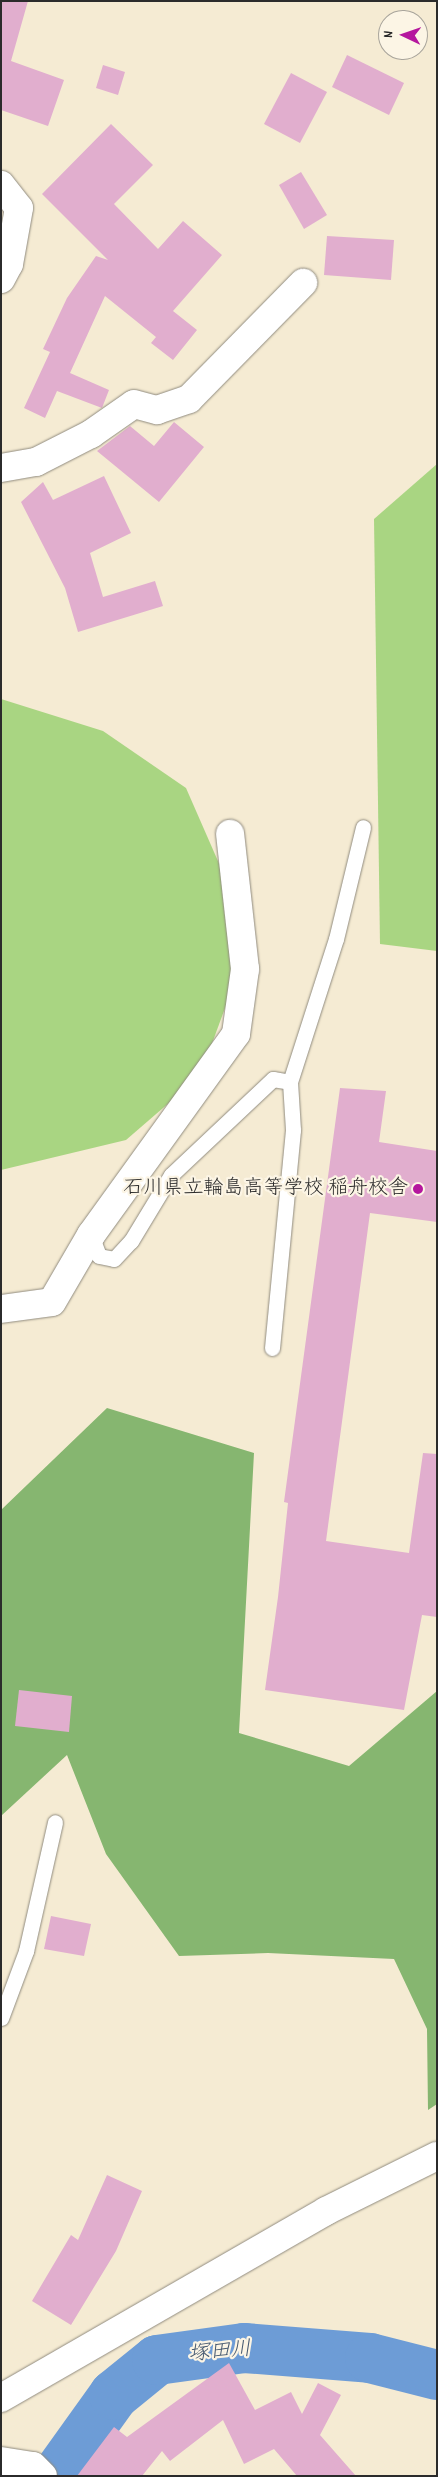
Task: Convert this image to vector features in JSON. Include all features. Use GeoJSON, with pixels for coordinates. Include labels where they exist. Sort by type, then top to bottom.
{"type":"FeatureCollection","features":[{"type":"Feature","properties":{"kind":"street"},"geometry":{"type":"LineString","coordinates":[[1,184],[19,208],[9,264],[1,279]]}},
{"type":"Feature","properties":{"kind":"street"},"geometry":{"type":"LineString","coordinates":[[1,468],[36,462],[91,434],[134,404],[157,410],[189,399],[303,283]]}},
{"type":"Feature","properties":{"kind":"street"},"geometry":{"type":"LineString","coordinates":[[1,1309],[52,1302],[91,1235],[236,1034],[245,969],[230,834]]}},
{"type":"Feature","properties":{"kind":"street"},"geometry":{"type":"LineString","coordinates":[[1,2398],[317,2216],[437,2156]]}},
{"type":"Feature","properties":{"kind":"street"},"geometry":{"type":"LineString","coordinates":[[1,2461],[38,2471]]}},
{"type":"Feature","properties":{"kind":"lane"},"geometry":{"type":"LineString","coordinates":[[272,1348],[294,1130],[290,1082],[336,939],[364,827]]}},
{"type":"Feature","properties":{"kind":"lane"},"geometry":{"type":"LineString","coordinates":[[91,1235],[99,1256],[114,1259],[131,1241],[171,1175],[273,1079],[290,1082]]}},
{"type":"Feature","properties":{"kind":"lane"},"geometry":{"type":"LineString","coordinates":[[1,2018],[26,1951],[55,1822]]}},
{"type":"Feature","properties":{"kind":"green space"},"geometry":{"type":"Polygon","coordinates":[[[437,464],[437,951],[380,944],[374,519],[437,464]]]}},
{"type":"Feature","properties":{"kind":"green space"},"geometry":{"type":"Polygon","coordinates":[[[1,699],[103,731],[186,788],[221,868],[235,981],[200,1076],[126,1140],[1,1170],[1,699]]]}},
{"type":"Feature","properties":{"kind":"green space"},"geometry":{"type":"Polygon","coordinates":[[[107,1408],[254,1453],[239,1733],[349,1766],[437,1691],[437,2104],[428,2110],[427,2029],[394,1959],[268,1953],[179,1956],[106,1854],[67,1755],[1,1816],[1,1510],[107,1408]]]}},
{"type":"Feature","properties":{"kind":"building"},"geometry":{"type":"Polygon","coordinates":[[[1,1],[28,1],[11,61],[64,80],[48,126],[1,110],[1,1]]]}},
{"type":"Feature","properties":{"kind":"building"},"geometry":{"type":"Polygon","coordinates":[[[347,55],[404,83],[389,115],[332,87],[347,55]]]}},
{"type":"Feature","properties":{"kind":"building"},"geometry":{"type":"Polygon","coordinates":[[[103,65],[125,72],[118,95],[96,88],[103,65]]]}},
{"type":"Feature","properties":{"kind":"building"},"geometry":{"type":"Polygon","coordinates":[[[291,73],[327,92],[300,143],[264,124],[291,73]]]}},
{"type":"Feature","properties":{"kind":"building"},"geometry":{"type":"Polygon","coordinates":[[[111,124],[153,165],[114,204],[158,249],[183,221],[222,255],[173,311],[197,330],[173,360],[151,343],[156,337],[105,296],[70,373],[109,390],[102,408],[57,391],[45,418],[24,408],[50,352],[43,349],[67,298],[96,256],[108,260],[42,194],[111,124]]]}},
{"type":"Feature","properties":{"kind":"building"},"geometry":{"type":"Polygon","coordinates":[[[301,172],[327,215],[304,229],[279,185],[301,172]]]}},
{"type":"Feature","properties":{"kind":"building"},"geometry":{"type":"Polygon","coordinates":[[[327,236],[394,240],[391,280],[324,275],[327,236]]]}},
{"type":"Feature","properties":{"kind":"building"},"geometry":{"type":"Polygon","coordinates":[[[174,422],[204,447],[159,502],[97,451],[130,426],[154,446],[174,422]]]}},
{"type":"Feature","properties":{"kind":"building"},"geometry":{"type":"Polygon","coordinates":[[[104,476],[131,533],[90,553],[103,597],[155,581],[163,606],[78,632],[65,588],[21,502],[43,482],[53,500],[104,476]]]}},
{"type":"Feature","properties":{"kind":"building"},"geometry":{"type":"Polygon","coordinates":[[[340,1088],[386,1091],[379,1142],[437,1151],[437,1222],[370,1213],[326,1541],[409,1553],[423,1453],[437,1454],[437,1617],[422,1615],[404,1710],[265,1690],[278,1597],[288,1503],[284,1502],[340,1088]]]}},
{"type":"Feature","properties":{"kind":"building"},"geometry":{"type":"Polygon","coordinates":[[[19,1690],[72,1696],[69,1732],[15,1726],[19,1690]]]}},
{"type":"Feature","properties":{"kind":"building"},"geometry":{"type":"Polygon","coordinates":[[[51,1916],[91,1924],[84,1956],[44,1949],[51,1916]]]}},
{"type":"Feature","properties":{"kind":"building"},"geometry":{"type":"Polygon","coordinates":[[[107,2175],[142,2191],[116,2251],[71,2325],[32,2301],[71,2235],[78,2240],[107,2175]]]}},
{"type":"Feature","properties":{"kind":"building"},"geometry":{"type":"Polygon","coordinates":[[[229,2363],[255,2410],[291,2392],[302,2414],[318,2383],[341,2395],[320,2435],[356,2476],[297,2476],[274,2449],[244,2464],[223,2420],[170,2461],[162,2451],[142,2476],[77,2476],[114,2427],[127,2437],[229,2363]]]}},
{"type":"Feature","properties":{"kind":"waterway","name":"塚田川"},"geometry":{"type":"LineString","coordinates":[[56,2476],[114,2395],[157,2360],[244,2348],[370,2358],[437,2375]]}},
{"type":"Feature","properties":{"kind":"place","name":"石川県立輪島高等学校 稲舟校舎"},"geometry":{"type":"Point","coordinates":[418,1189]}}]}
